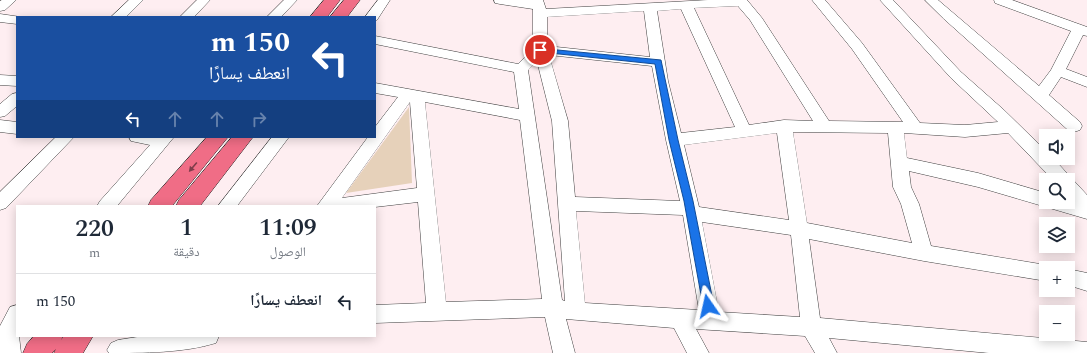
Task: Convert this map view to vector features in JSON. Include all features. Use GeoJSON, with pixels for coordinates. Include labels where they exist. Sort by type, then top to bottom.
{"type":"FeatureCollection","features":[{"type":"Feature","properties":{"kind":"main road"},"geometry":{"type":"LineString","coordinates":[[319,16],[332,0]]}},
{"type":"Feature","properties":{"kind":"main road"},"geometry":{"type":"LineString","coordinates":[[339,16],[352,0]]}},
{"type":"Feature","properties":{"kind":"main road"},"geometry":{"type":"LineString","coordinates":[[161,205],[217,138]]}},
{"type":"Feature","properties":{"kind":"main road"},"geometry":{"type":"LineString","coordinates":[[188,205],[241,138]]}},
{"type":"Feature","properties":{"kind":"main road"},"geometry":{"type":"LineString","coordinates":[[36,353],[49,337]]}},
{"type":"Feature","properties":{"kind":"main road"},"geometry":{"type":"LineString","coordinates":[[67,353],[79,337]]}},
{"type":"Feature","properties":{"kind":"street"},"geometry":{"type":"LineString","coordinates":[[0,7],[10,0]]}},
{"type":"Feature","properties":{"kind":"street"},"geometry":{"type":"LineString","coordinates":[[119,16],[137,0]]}},
{"type":"Feature","properties":{"kind":"street"},"geometry":{"type":"LineString","coordinates":[[188,16],[204,0]]}},
{"type":"Feature","properties":{"kind":"street"},"geometry":{"type":"LineString","coordinates":[[275,16],[291,0]]}},
{"type":"Feature","properties":{"kind":"street"},"geometry":{"type":"LineString","coordinates":[[373,16],[384,0]]}},
{"type":"Feature","properties":{"kind":"street"},"geometry":{"type":"LineString","coordinates":[[500,0],[539,6],[619,4],[650,7],[741,1],[755,18],[825,127]]}},
{"type":"Feature","properties":{"kind":"street"},"geometry":{"type":"LineString","coordinates":[[818,0],[857,46],[916,129]]}},
{"type":"Feature","properties":{"kind":"street"},"geometry":{"type":"LineString","coordinates":[[886,0],[956,75],[998,114],[1057,173]]}},
{"type":"Feature","properties":{"kind":"street"},"geometry":{"type":"LineString","coordinates":[[931,0],[959,27],[1041,95],[1074,126]]}},
{"type":"Feature","properties":{"kind":"street"},"geometry":{"type":"LineString","coordinates":[[1000,0],[1083,31],[1041,95]]}},
{"type":"Feature","properties":{"kind":"street"},"geometry":{"type":"LineString","coordinates":[[686,5],[745,132]]}},
{"type":"Feature","properties":{"kind":"street"},"geometry":{"type":"LineString","coordinates":[[539,6],[540,50],[560,121],[576,312]]}},
{"type":"Feature","properties":{"kind":"street"},"geometry":{"type":"LineString","coordinates":[[650,7],[674,140],[690,210],[711,321]]}},
{"type":"Feature","properties":{"kind":"street"},"geometry":{"type":"LineString","coordinates":[[0,18],[16,20]]}},
{"type":"Feature","properties":{"kind":"street"},"geometry":{"type":"LineString","coordinates":[[376,40],[521,69]]}},
{"type":"Feature","properties":{"kind":"street"},"geometry":{"type":"LineString","coordinates":[[540,50],[659,62]]}},
{"type":"Feature","properties":{"kind":"street"},"geometry":{"type":"LineString","coordinates":[[521,69],[540,50]]}},
{"type":"Feature","properties":{"kind":"street"},"geometry":{"type":"LineString","coordinates":[[521,69],[553,308],[564,353]]}},
{"type":"Feature","properties":{"kind":"street"},"geometry":{"type":"LineString","coordinates":[[1058,71],[1087,82]]}},
{"type":"Feature","properties":{"kind":"street"},"geometry":{"type":"LineString","coordinates":[[0,80],[16,81]]}},
{"type":"Feature","properties":{"kind":"street"},"geometry":{"type":"LineString","coordinates":[[376,88],[527,116]]}},
{"type":"Feature","properties":{"kind":"street"},"geometry":{"type":"LineString","coordinates":[[412,95],[426,194],[437,312]]}},
{"type":"Feature","properties":{"kind":"street"},"geometry":{"type":"LineString","coordinates":[[327,205],[412,95]]}},
{"type":"Feature","properties":{"kind":"street"},"geometry":{"type":"LineString","coordinates":[[0,112],[16,99]]}},
{"type":"Feature","properties":{"kind":"street"},"geometry":{"type":"LineString","coordinates":[[0,126],[16,128]]}},
{"type":"Feature","properties":{"kind":"street"},"geometry":{"type":"LineString","coordinates":[[674,140],[784,126],[965,131],[1011,128]]}},
{"type":"Feature","properties":{"kind":"street"},"geometry":{"type":"LineString","coordinates":[[784,126],[811,327],[826,353]]}},
{"type":"Feature","properties":{"kind":"street"},"geometry":{"type":"LineString","coordinates":[[895,128],[902,187],[910,204],[924,253]]}},
{"type":"Feature","properties":{"kind":"street"},"geometry":{"type":"LineString","coordinates":[[0,203],[65,138]]}},
{"type":"Feature","properties":{"kind":"street"},"geometry":{"type":"LineString","coordinates":[[150,138],[164,139]]}},
{"type":"Feature","properties":{"kind":"street"},"geometry":{"type":"LineString","coordinates":[[228,205],[280,138]]}},
{"type":"Feature","properties":{"kind":"street"},"geometry":{"type":"LineString","coordinates":[[107,205],[164,139]]}},
{"type":"Feature","properties":{"kind":"street"},"geometry":{"type":"LineString","coordinates":[[898,162],[978,180],[1039,198]]}},
{"type":"Feature","properties":{"kind":"street"},"geometry":{"type":"LineString","coordinates":[[1075,193],[1087,207]]}},
{"type":"Feature","properties":{"kind":"street"},"geometry":{"type":"LineString","coordinates":[[339,205],[426,194]]}},
{"type":"Feature","properties":{"kind":"street"},"geometry":{"type":"LineString","coordinates":[[567,204],[690,210],[924,253],[1039,272]]}},
{"type":"Feature","properties":{"kind":"street"},"geometry":{"type":"LineString","coordinates":[[1075,208],[1087,212]]}},
{"type":"Feature","properties":{"kind":"street"},"geometry":{"type":"LineString","coordinates":[[1075,278],[1087,282]]}},
{"type":"Feature","properties":{"kind":"street"},"geometry":{"type":"LineString","coordinates":[[376,314],[553,308],[576,312],[811,327],[1015,349],[1087,352]]}},
{"type":"Feature","properties":{"kind":"street"},"geometry":{"type":"LineString","coordinates":[[6,337],[11,322],[16,315]]}},
{"type":"Feature","properties":{"kind":"street"},"geometry":{"type":"LineString","coordinates":[[680,319],[698,353]]}},
{"type":"Feature","properties":{"kind":"street"},"geometry":{"type":"LineString","coordinates":[[121,346],[200,337]]}},
{"type":"Feature","properties":{"kind":"shaded area"},"geometry":{"type":"Polygon","coordinates":[[[409,107],[412,183],[346,193],[409,107]]]}},
{"type":"Feature","properties":{"kind":"route"},"geometry":{"type":"LineString","coordinates":[[540,50],[659,62],[674,140],[689,201],[708,306]]}}]}
